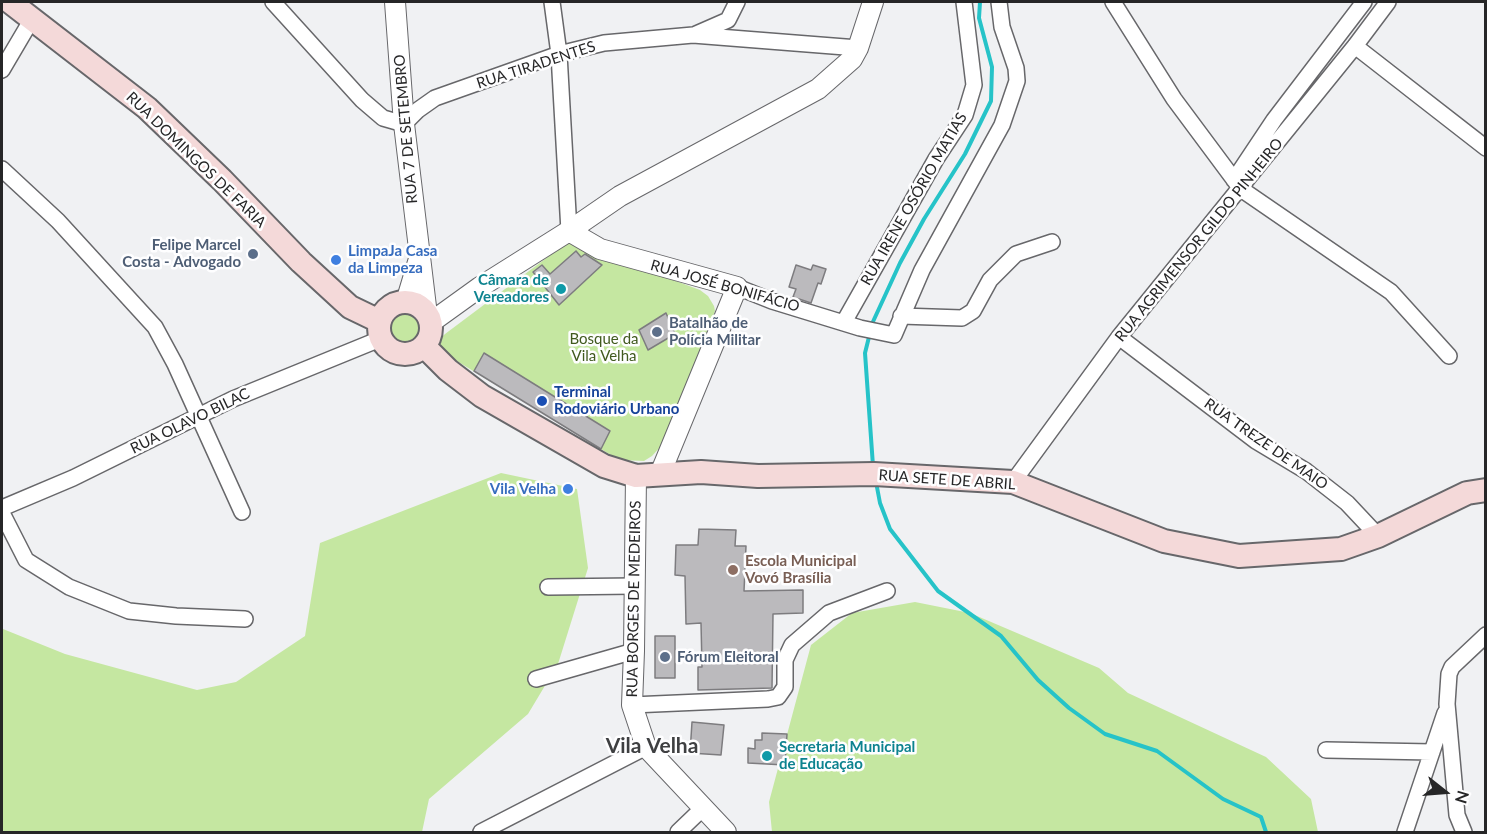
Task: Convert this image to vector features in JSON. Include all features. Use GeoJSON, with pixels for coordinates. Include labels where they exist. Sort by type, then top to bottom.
{"type":"FeatureCollection","features":[{"type":"Feature","properties":{"kind":"main road","name":"RUA DOMINGOS DE FARIA"},"geometry":{"type":"LineString","coordinates":[[10,2],[147,108],[222,180],[301,262],[350,307],[380,330]]}},
{"type":"Feature","properties":{"kind":"main road"},"geometry":{"type":"LineString","coordinates":[[406,302],[415,303],[429,319],[429,339],[417,351],[400,355],[392,352],[380,330],[389,307],[406,302]]}},
{"type":"Feature","properties":{"kind":"main road","name":"RUA SETE DE ABRIL"},"geometry":{"type":"LineString","coordinates":[[424,346],[448,370],[482,396],[604,466],[636,476],[701,472],[758,476],[874,474],[1014,482],[1164,541],[1239,556],[1341,549],[1378,536],[1467,493],[1485,490]]}},
{"type":"Feature","properties":{"kind":"street"},"geometry":{"type":"LineString","coordinates":[[273,2],[362,100],[383,118],[404,124]]}},
{"type":"Feature","properties":{"kind":"street","name":"RUA 7 DE SETEMBRO"},"geometry":{"type":"LineString","coordinates":[[395,2],[404,124],[419,257],[429,319]]}},
{"type":"Feature","properties":{"kind":"street"},"geometry":{"type":"LineString","coordinates":[[552,2],[559,54],[569,231]]}},
{"type":"Feature","properties":{"kind":"street"},"geometry":{"type":"LineString","coordinates":[[693,35],[728,20],[736,2]]}},
{"type":"Feature","properties":{"kind":"street"},"geometry":{"type":"LineString","coordinates":[[429,319],[569,231],[620,196],[818,89],[852,59],[858,48],[873,2]]}},
{"type":"Feature","properties":{"kind":"street","name":"RUA IRENE OSÓRIO MATIAS"},"geometry":{"type":"LineString","coordinates":[[843,322],[936,159],[965,115],[974,85],[964,2]]}},
{"type":"Feature","properties":{"kind":"street"},"geometry":{"type":"LineString","coordinates":[[999,2],[1002,27],[1016,68],[1017,81],[1002,125],[922,270],[902,316],[962,318],[973,311],[990,280],[1016,254],[1052,242]]}},
{"type":"Feature","properties":{"kind":"street"},"geometry":{"type":"LineString","coordinates":[[1113,2],[1174,99],[1238,184],[1391,292],[1449,356]]}},
{"type":"Feature","properties":{"kind":"street"},"geometry":{"type":"LineString","coordinates":[[1238,184],[1274,120],[1364,2]]}},
{"type":"Feature","properties":{"kind":"street","name":"RUA AGRIMENSOR GILDO PINHEIRO"},"geometry":{"type":"LineString","coordinates":[[1014,482],[1119,337],[1238,184],[1356,46],[1388,2]]}},
{"type":"Feature","properties":{"kind":"street"},"geometry":{"type":"LineString","coordinates":[[2,70],[32,18]]}},
{"type":"Feature","properties":{"kind":"street","name":"RUA TIRADENTES"},"geometry":{"type":"LineString","coordinates":[[404,124],[435,98],[559,54],[604,43],[693,35],[858,48]]}},
{"type":"Feature","properties":{"kind":"street"},"geometry":{"type":"LineString","coordinates":[[1356,46],[1485,148]]}},
{"type":"Feature","properties":{"kind":"street"},"geometry":{"type":"LineString","coordinates":[[2,169],[58,221],[155,327],[175,364],[242,512]]}},
{"type":"Feature","properties":{"kind":"street","name":"RUA JOSÉ BONIFÁCIO"},"geometry":{"type":"LineString","coordinates":[[569,231],[600,249],[737,287],[772,301],[860,328],[894,335],[902,316]]}},
{"type":"Feature","properties":{"kind":"street","name":"RUA 7 DE SETEMBRO"},"geometry":{"type":"LineString","coordinates":[[406,302],[419,257]]}},
{"type":"Feature","properties":{"kind":"street"},"geometry":{"type":"LineString","coordinates":[[660,474],[737,287]]}},
{"type":"Feature","properties":{"kind":"street","name":"RUA OLAVO BILAC"},"geometry":{"type":"LineString","coordinates":[[2,508],[73,478],[197,416],[283,378],[380,330]]}},
{"type":"Feature","properties":{"kind":"street","name":"RUA TREZE DE MAIO"},"geometry":{"type":"LineString","coordinates":[[1119,337],[1256,441],[1306,471],[1347,503],[1378,536]]}},
{"type":"Feature","properties":{"kind":"street","name":"RUA BORGES DE MEDEIROS"},"geometry":{"type":"LineString","coordinates":[[636,476],[632,705],[646,747],[726,832]]}},
{"type":"Feature","properties":{"kind":"street"},"geometry":{"type":"LineString","coordinates":[[2,513],[26,560],[69,587],[129,611],[245,619]]}},
{"type":"Feature","properties":{"kind":"street"},"geometry":{"type":"LineString","coordinates":[[548,587],[635,586]]}},
{"type":"Feature","properties":{"kind":"street"},"geometry":{"type":"LineString","coordinates":[[632,705],[778,697],[785,687],[785,660],[792,645],[829,613],[887,591]]}},
{"type":"Feature","properties":{"kind":"street"},"geometry":{"type":"LineString","coordinates":[[1464,832],[1457,815],[1447,704],[1449,674],[1452,667],[1485,635]]}},
{"type":"Feature","properties":{"kind":"street"},"geometry":{"type":"LineString","coordinates":[[536,679],[634,651]]}},
{"type":"Feature","properties":{"kind":"street"},"geometry":{"type":"LineString","coordinates":[[1405,832],[1447,704]]}},
{"type":"Feature","properties":{"kind":"street"},"geometry":{"type":"LineString","coordinates":[[481,832],[646,747]]}},
{"type":"Feature","properties":{"kind":"street"},"geometry":{"type":"LineString","coordinates":[[1326,750],[1432,752]]}},
{"type":"Feature","properties":{"kind":"street"},"geometry":{"type":"LineString","coordinates":[[678,832],[702,809]]}},
{"type":"Feature","properties":{"kind":"green space","name":"Bosque da Vila Velha"},"geometry":{"type":"Polygon","coordinates":[[[569,241],[700,290],[708,296],[714,306],[715,311],[663,444],[644,461],[619,460],[447,355],[440,347],[441,338],[445,334],[569,241]]]}},
{"type":"Feature","properties":{"kind":"green space"},"geometry":{"type":"Polygon","coordinates":[[[404,310],[416,316],[422,328],[416,340],[404,346],[392,340],[386,328],[392,316],[404,310]]]}},
{"type":"Feature","properties":{"kind":"green space"},"geometry":{"type":"Polygon","coordinates":[[[501,473],[577,489],[588,568],[558,664],[528,714],[429,799],[422,832],[2,832],[2,621],[3,629],[65,654],[197,690],[236,682],[305,636],[320,543],[501,473]]]}},
{"type":"Feature","properties":{"kind":"green space"},"geometry":{"type":"Polygon","coordinates":[[[915,602],[970,613],[1099,668],[1128,693],[1266,757],[1311,799],[1318,832],[772,832],[769,802],[811,645],[852,613],[915,602]]]}},
{"type":"Feature","properties":{"kind":"building","name":"Câmara de Vereadores"},"geometry":{"type":"Polygon","coordinates":[[[576,251],[581,257],[585,254],[602,265],[559,305],[533,272],[542,265],[550,274],[576,251]]]}},
{"type":"Feature","properties":{"kind":"building"},"geometry":{"type":"Polygon","coordinates":[[[796,265],[811,270],[813,265],[826,269],[811,303],[793,297],[796,289],[789,287],[796,265]]]}},
{"type":"Feature","properties":{"kind":"building","name":"Batalhão de Polícia Militar"},"geometry":{"type":"Polygon","coordinates":[[[666,313],[675,334],[648,350],[639,330],[666,313]]]}},
{"type":"Feature","properties":{"kind":"building","name":"Terminal Rodoviário Urbano"},"geometry":{"type":"Polygon","coordinates":[[[484,353],[610,431],[601,449],[474,371],[484,353]]]}},
{"type":"Feature","properties":{"kind":"building"},"geometry":{"type":"Polygon","coordinates":[[[699,529],[736,530],[735,546],[746,546],[744,591],[803,590],[803,613],[773,614],[772,688],[698,690],[698,667],[702,667],[701,623],[686,624],[685,576],[675,575],[676,545],[698,545],[699,529]]]}},
{"type":"Feature","properties":{"kind":"building","name":"Fórum Eleitoral"},"geometry":{"type":"Polygon","coordinates":[[[655,636],[675,636],[675,678],[655,678],[655,636]]]}},
{"type":"Feature","properties":{"kind":"building"},"geometry":{"type":"Polygon","coordinates":[[[692,722],[724,725],[721,755],[690,753],[692,722]]]}},
{"type":"Feature","properties":{"kind":"building","name":"Secretaria Municipal de Educação"},"geometry":{"type":"Polygon","coordinates":[[[762,733],[787,734],[785,765],[748,763],[748,748],[755,749],[755,740],[762,740],[762,733]]]}},
{"type":"Feature","properties":{"kind":"waterway"},"geometry":{"type":"LineString","coordinates":[[871,326],[900,263],[924,219],[965,154],[991,101],[992,67],[979,18],[980,2]]}},
{"type":"Feature","properties":{"kind":"waterway"},"geometry":{"type":"LineString","coordinates":[[870,333],[865,353],[873,466]]}},
{"type":"Feature","properties":{"kind":"waterway"},"geometry":{"type":"LineString","coordinates":[[876,482],[880,503],[890,529],[938,591],[1001,636],[1038,680],[1069,708],[1105,734],[1157,751],[1223,799],[1261,817],[1266,832]]}},
{"type":"Feature","properties":{"kind":"place","name":"Felipe Marcel Costa - Advogado"},"geometry":{"type":"Point","coordinates":[253,254]}},
{"type":"Feature","properties":{"kind":"place","name":"LimpaJa Casa da Limpeza"},"geometry":{"type":"Point","coordinates":[336,260]}},
{"type":"Feature","properties":{"kind":"place","name":"Câmara de Vereadores"},"geometry":{"type":"Point","coordinates":[561,289]}},
{"type":"Feature","properties":{"kind":"place","name":"Batalhão de Polícia Militar"},"geometry":{"type":"Point","coordinates":[657,332]}},
{"type":"Feature","properties":{"kind":"place","name":"Terminal Rodoviário Urbano"},"geometry":{"type":"Point","coordinates":[542,401]}},
{"type":"Feature","properties":{"kind":"place","name":"Vila Velha"},"geometry":{"type":"Point","coordinates":[568,489]}},
{"type":"Feature","properties":{"kind":"place","name":"Escola Municipal Vovó Brasília"},"geometry":{"type":"Point","coordinates":[733,570]}},
{"type":"Feature","properties":{"kind":"place","name":"Fórum Eleitoral"},"geometry":{"type":"Point","coordinates":[665,657]}},
{"type":"Feature","properties":{"kind":"place","name":"Secretaria Municipal de Educação"},"geometry":{"type":"Point","coordinates":[767,756]}},
{"type":"Feature","properties":{"kind":"district","name":"Vila Velha"},"geometry":{"type":"Point","coordinates":[652,746]}}]}
